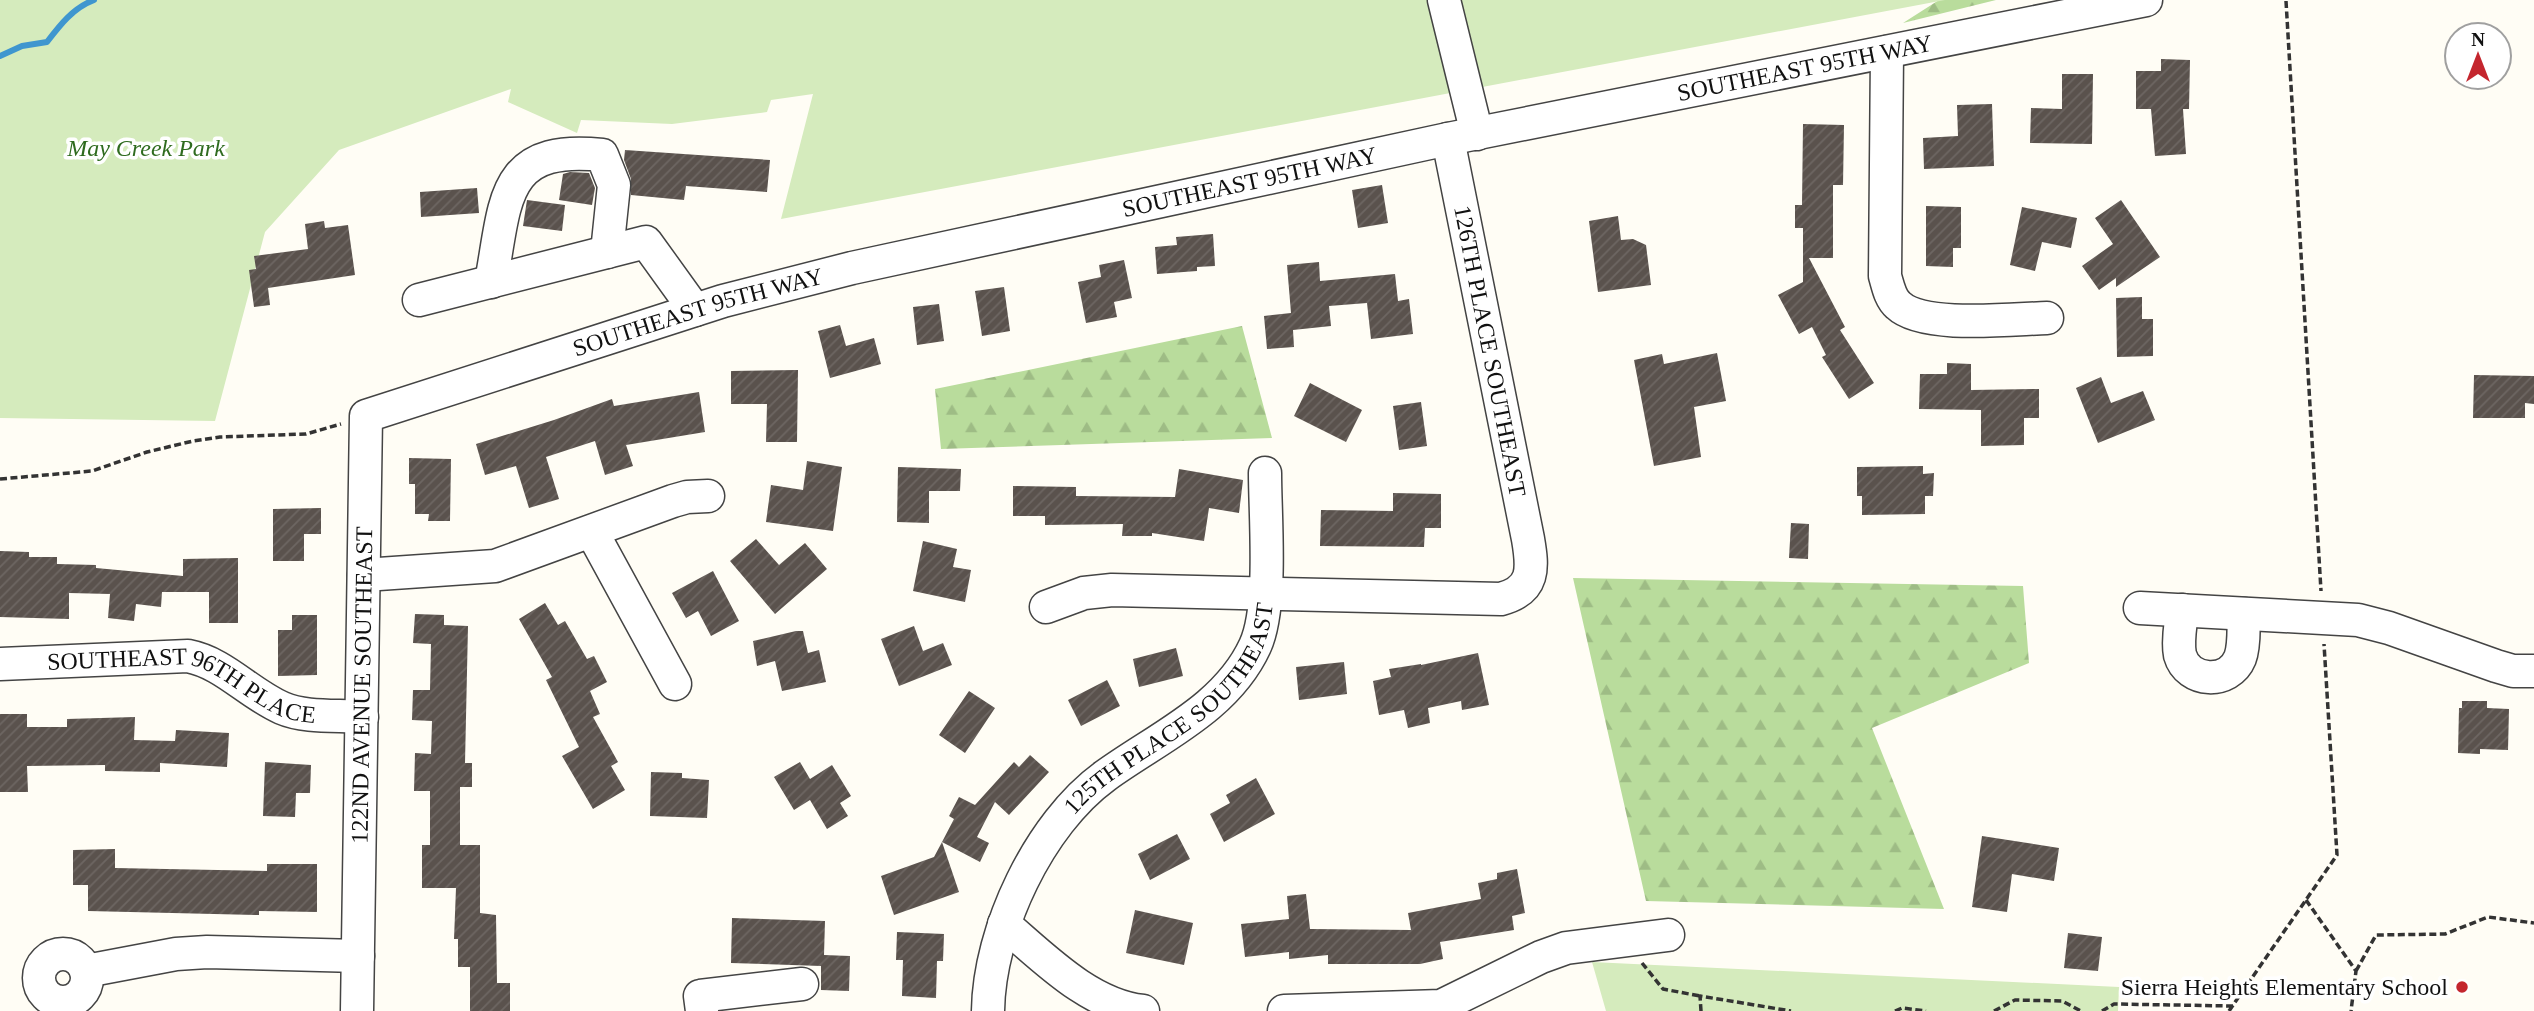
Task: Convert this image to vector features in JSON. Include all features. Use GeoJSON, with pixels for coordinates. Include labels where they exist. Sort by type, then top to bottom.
{"type":"FeatureCollection","features":[{"type":"Feature","properties":{"kind":"street","name":"126TH PLACE SOUTHEAST"},"geometry":{"type":"LineString","coordinates":[[1265,592],[1501,599],[1514,596],[1530,576],[1532,564],[1463,136],[1444,0]]}},
{"type":"Feature","properties":{"kind":"street","name":"SOUTHEAST 95TH WAY"},"geometry":{"type":"LineString","coordinates":[[366,416],[695,310],[852,268],[1463,136],[2146,0]]}},
{"type":"Feature","properties":{"kind":"street"},"geometry":{"type":"LineString","coordinates":[[1887,52],[1885,276],[1895,304],[1923,318],[1939,320],[2047,318]]}},
{"type":"Feature","properties":{"kind":"street"},"geometry":{"type":"LineString","coordinates":[[491,282],[503,216],[513,182],[524,169],[537,160],[572,152],[602,155],[614,186],[607,252]]}},
{"type":"Feature","properties":{"kind":"street"},"geometry":{"type":"LineString","coordinates":[[419,300],[646,242],[695,310]]}},
{"type":"Feature","properties":{"kind":"street","name":"122ND AVENUE SOUTHEAST"},"geometry":{"type":"LineString","coordinates":[[358,1011],[366,416]]}},
{"type":"Feature","properties":{"kind":"street","name":"125TH PLACE SOUTHEAST"},"geometry":{"type":"LineString","coordinates":[[988,1011],[993,965],[1004,924],[1039,851],[1078,800],[1103,777],[1183,725],[1214,699],[1242,667],[1255,646],[1264,619],[1265,473]]}},
{"type":"Feature","properties":{"kind":"street"},"geometry":{"type":"LineString","coordinates":[[364,575],[495,566],[673,501],[708,496]]}},
{"type":"Feature","properties":{"kind":"street"},"geometry":{"type":"LineString","coordinates":[[592,532],[675,684]]}},
{"type":"Feature","properties":{"kind":"street"},"geometry":{"type":"LineString","coordinates":[[1046,607],[1084,593],[1112,590],[1265,592]]}},
{"type":"Feature","properties":{"kind":"street"},"geometry":{"type":"LineString","coordinates":[[2140,608],[2358,621],[2389,628],[2513,671],[2534,671]]}},
{"type":"Feature","properties":{"kind":"street"},"geometry":{"type":"LineString","coordinates":[[2182,610],[2180,655],[2191,671],[2209,678],[2228,673],[2240,658],[2244,614]]}},
{"type":"Feature","properties":{"kind":"street","name":"SOUTHEAST 96TH PLACE"},"geometry":{"type":"LineString","coordinates":[[0,664],[188,656],[201,658],[219,667],[283,708],[297,712],[362,717]]}},
{"type":"Feature","properties":{"kind":"street"},"geometry":{"type":"LineString","coordinates":[[1004,924],[1098,998],[1143,1011]]}},
{"type":"Feature","properties":{"kind":"street"},"geometry":{"type":"LineString","coordinates":[[1284,1011],[1441,1009],[1553,952],[1668,935]]}},
{"type":"Feature","properties":{"kind":"street"},"geometry":{"type":"LineString","coordinates":[[86,971],[176,954],[207,952],[358,956]]}},
{"type":"Feature","properties":{"kind":"street"},"geometry":{"type":"LineString","coordinates":[[702,1011],[700,996],[802,984]]}},
{"type":"Feature","properties":{"kind":"path"},"geometry":{"type":"LineString","coordinates":[[2230,1011],[2337,855],[2286,1]]}},
{"type":"Feature","properties":{"kind":"path"},"geometry":{"type":"LineString","coordinates":[[0,479],[92,471],[147,452],[193,441],[220,437],[306,434],[366,416]]}},
{"type":"Feature","properties":{"kind":"path"},"geometry":{"type":"LineString","coordinates":[[2306,900],[2356,971]]}},
{"type":"Feature","properties":{"kind":"path"},"geometry":{"type":"LineString","coordinates":[[2351,1011],[2356,971],[2376,935],[2445,934],[2488,917],[2534,923]]}},
{"type":"Feature","properties":{"kind":"path"},"geometry":{"type":"LineString","coordinates":[[1630,939],[1646,970],[1663,989],[1791,1011]]}},
{"type":"Feature","properties":{"kind":"path"},"geometry":{"type":"LineString","coordinates":[[1700,996],[1701,1011]]}},
{"type":"Feature","properties":{"kind":"path"},"geometry":{"type":"LineString","coordinates":[[1994,1011],[2015,1000],[2062,1001],[2081,1011]]}},
{"type":"Feature","properties":{"kind":"path"},"geometry":{"type":"LineString","coordinates":[[2102,1011],[2114,1004],[2233,1006]]}},
{"type":"Feature","properties":{"kind":"path"},"geometry":{"type":"LineString","coordinates":[[1895,1011],[1902,1008],[1926,1011]]}},
{"type":"Feature","properties":{"kind":"green space","name":"May Creek Park"},"geometry":{"type":"Polygon","coordinates":[[[0,0],[1945,0],[781,219],[813,94],[771,100],[767,112],[672,124],[581,120],[577,133],[508,102],[511,89],[339,150],[265,232],[215,421],[0,418],[0,0]]]}},
{"type":"Feature","properties":{"kind":"green space"},"geometry":{"type":"Polygon","coordinates":[[[1939,0],[1996,0],[1903,23],[1939,0]]]}},
{"type":"Feature","properties":{"kind":"green space"},"geometry":{"type":"Polygon","coordinates":[[[1242,326],[1272,438],[941,449],[935,389],[1242,326]]]}},
{"type":"Feature","properties":{"kind":"green space"},"geometry":{"type":"Polygon","coordinates":[[[1573,578],[2023,586],[2029,663],[1872,728],[1944,909],[1646,901],[1573,578]]]}},
{"type":"Feature","properties":{"kind":"green space"},"geometry":{"type":"Polygon","coordinates":[[[1592,962],[2119,987],[2118,1011],[1606,1011],[1592,962]]]}},
{"type":"Feature","properties":{"kind":"building"},"geometry":{"type":"Polygon","coordinates":[[[2161,59],[2190,60],[2189,109],[2183,109],[2186,154],[2155,156],[2151,109],[2136,109],[2136,71],[2161,71],[2161,59]]]}},
{"type":"Feature","properties":{"kind":"building"},"geometry":{"type":"Polygon","coordinates":[[[2062,74],[2093,74],[2092,144],[2030,143],[2031,108],[2062,109],[2062,74]]]}},
{"type":"Feature","properties":{"kind":"building"},"geometry":{"type":"Polygon","coordinates":[[[1992,104],[1994,166],[1924,169],[1923,138],[1958,136],[1957,105],[1992,104]]]}},
{"type":"Feature","properties":{"kind":"building"},"geometry":{"type":"Polygon","coordinates":[[[1803,124],[1844,125],[1843,185],[1833,185],[1833,258],[1809,258],[1845,327],[1840,330],[1874,383],[1849,399],[1822,357],[1826,355],[1812,327],[1799,334],[1778,295],[1803,282],[1803,228],[1795,228],[1795,205],[1802,205],[1803,124]]]}},
{"type":"Feature","properties":{"kind":"building"},"geometry":{"type":"Polygon","coordinates":[[[625,150],[770,160],[767,192],[686,186],[684,200],[631,195],[631,179],[624,160],[625,150]]]}},
{"type":"Feature","properties":{"kind":"building"},"geometry":{"type":"Polygon","coordinates":[[[589,173],[595,188],[592,205],[559,200],[563,174],[589,173]]]}},
{"type":"Feature","properties":{"kind":"building"},"geometry":{"type":"Polygon","coordinates":[[[1382,185],[1388,223],[1358,228],[1352,190],[1382,185]]]}},
{"type":"Feature","properties":{"kind":"building"},"geometry":{"type":"Polygon","coordinates":[[[477,188],[479,213],[421,217],[420,192],[477,188]]]}},
{"type":"Feature","properties":{"kind":"building"},"geometry":{"type":"Polygon","coordinates":[[[527,200],[565,205],[562,231],[523,226],[527,200]]]}},
{"type":"Feature","properties":{"kind":"building"},"geometry":{"type":"Polygon","coordinates":[[[2121,200],[2160,257],[2116,287],[2116,278],[2099,290],[2082,266],[2113,244],[2095,218],[2121,200]]]}},
{"type":"Feature","properties":{"kind":"building"},"geometry":{"type":"Polygon","coordinates":[[[1926,206],[1961,207],[1961,248],[1953,248],[1953,267],[1926,266],[1926,206]]]}},
{"type":"Feature","properties":{"kind":"building"},"geometry":{"type":"Polygon","coordinates":[[[2022,207],[2077,218],[2071,248],[2042,242],[2035,271],[2010,265],[2022,207]]]}},
{"type":"Feature","properties":{"kind":"building"},"geometry":{"type":"Polygon","coordinates":[[[1618,216],[1621,240],[1633,239],[1646,245],[1651,285],[1598,292],[1589,221],[1618,216]]]}},
{"type":"Feature","properties":{"kind":"building"},"geometry":{"type":"Polygon","coordinates":[[[324,221],[325,228],[348,225],[355,275],[268,288],[270,305],[254,307],[249,270],[256,269],[254,256],[308,249],[305,224],[324,221]]]}},
{"type":"Feature","properties":{"kind":"building"},"geometry":{"type":"Polygon","coordinates":[[[1213,234],[1215,266],[1197,267],[1197,271],[1157,274],[1155,247],[1177,245],[1176,237],[1213,234]]]}},
{"type":"Feature","properties":{"kind":"building"},"geometry":{"type":"Polygon","coordinates":[[[1124,260],[1132,298],[1114,302],[1117,317],[1086,323],[1078,282],[1101,277],[1099,265],[1124,260]]]}},
{"type":"Feature","properties":{"kind":"building"},"geometry":{"type":"Polygon","coordinates":[[[1319,262],[1320,281],[1395,274],[1398,301],[1409,299],[1413,334],[1371,339],[1367,303],[1329,306],[1331,326],[1293,330],[1294,347],[1267,349],[1264,316],[1291,313],[1287,265],[1319,262]]]}},
{"type":"Feature","properties":{"kind":"building"},"geometry":{"type":"Polygon","coordinates":[[[1004,287],[1010,331],[982,336],[975,291],[1004,287]]]}},
{"type":"Feature","properties":{"kind":"building"},"geometry":{"type":"Polygon","coordinates":[[[2142,297],[2142,319],[2153,319],[2153,356],[2117,357],[2116,298],[2142,297]]]}},
{"type":"Feature","properties":{"kind":"building"},"geometry":{"type":"Polygon","coordinates":[[[939,304],[944,341],[917,345],[913,307],[939,304]]]}},
{"type":"Feature","properties":{"kind":"building"},"geometry":{"type":"Polygon","coordinates":[[[840,325],[846,346],[874,338],[881,364],[830,378],[818,331],[840,325]]]}},
{"type":"Feature","properties":{"kind":"building"},"geometry":{"type":"Polygon","coordinates":[[[1717,353],[1726,401],[1694,407],[1701,457],[1654,466],[1634,360],[1662,354],[1664,364],[1717,353]]]}},
{"type":"Feature","properties":{"kind":"building"},"geometry":{"type":"Polygon","coordinates":[[[1947,363],[1971,364],[1971,390],[2039,389],[2039,418],[2024,418],[2024,445],[1981,446],[1981,410],[1919,409],[1920,374],[1947,374],[1947,363]]]}},
{"type":"Feature","properties":{"kind":"building"},"geometry":{"type":"Polygon","coordinates":[[[798,370],[797,442],[766,442],[767,404],[731,404],[731,371],[798,370]]]}},
{"type":"Feature","properties":{"kind":"building"},"geometry":{"type":"Polygon","coordinates":[[[2474,375],[2534,376],[2534,404],[2525,403],[2525,418],[2473,418],[2474,375]]]}},
{"type":"Feature","properties":{"kind":"building"},"geometry":{"type":"Polygon","coordinates":[[[2101,377],[2111,403],[2143,391],[2155,420],[2098,443],[2076,388],[2101,377]]]}},
{"type":"Feature","properties":{"kind":"building"},"geometry":{"type":"Polygon","coordinates":[[[1310,383],[1362,410],[1346,442],[1294,416],[1310,383]]]}},
{"type":"Feature","properties":{"kind":"building"},"geometry":{"type":"Polygon","coordinates":[[[699,392],[705,432],[626,445],[633,466],[605,475],[595,441],[546,457],[559,499],[529,508],[516,466],[485,475],[476,444],[612,399],[614,406],[699,392]]]}},
{"type":"Feature","properties":{"kind":"building"},"geometry":{"type":"Polygon","coordinates":[[[1421,402],[1427,446],[1399,450],[1393,406],[1421,402]]]}},
{"type":"Feature","properties":{"kind":"building"},"geometry":{"type":"Polygon","coordinates":[[[409,458],[451,459],[450,521],[428,521],[429,514],[415,514],[415,484],[409,484],[409,458]]]}},
{"type":"Feature","properties":{"kind":"building"},"geometry":{"type":"Polygon","coordinates":[[[807,461],[842,467],[833,531],[766,522],[771,485],[803,490],[807,461]]]}},
{"type":"Feature","properties":{"kind":"building"},"geometry":{"type":"Polygon","coordinates":[[[1923,466],[1923,474],[1934,473],[1933,496],[1925,496],[1925,514],[1862,515],[1862,496],[1857,496],[1857,467],[1923,466]]]}},
{"type":"Feature","properties":{"kind":"building"},"geometry":{"type":"Polygon","coordinates":[[[898,467],[961,469],[960,491],[929,491],[929,523],[897,522],[898,467]]]}},
{"type":"Feature","properties":{"kind":"building"},"geometry":{"type":"Polygon","coordinates":[[[1179,469],[1243,480],[1239,513],[1209,508],[1204,541],[1152,533],[1152,536],[1122,536],[1123,524],[1045,525],[1045,516],[1013,516],[1013,486],[1076,487],[1076,496],[1175,497],[1179,469]]]}},
{"type":"Feature","properties":{"kind":"building"},"geometry":{"type":"Polygon","coordinates":[[[1393,493],[1441,494],[1441,528],[1425,528],[1424,547],[1320,546],[1321,510],[1393,511],[1393,493]]]}},
{"type":"Feature","properties":{"kind":"building"},"geometry":{"type":"Polygon","coordinates":[[[321,508],[321,534],[304,534],[304,561],[273,561],[273,509],[321,508]]]}},
{"type":"Feature","properties":{"kind":"building"},"geometry":{"type":"Polygon","coordinates":[[[1791,523],[1809,524],[1808,559],[1789,558],[1791,523]]]}},
{"type":"Feature","properties":{"kind":"building"},"geometry":{"type":"Polygon","coordinates":[[[756,539],[779,565],[805,543],[827,569],[775,614],[730,561],[756,539]]]}},
{"type":"Feature","properties":{"kind":"building"},"geometry":{"type":"Polygon","coordinates":[[[923,541],[957,549],[953,567],[971,570],[965,602],[913,591],[923,541]]]}},
{"type":"Feature","properties":{"kind":"building"},"geometry":{"type":"Polygon","coordinates":[[[0,551],[29,552],[29,557],[57,557],[57,564],[96,565],[96,568],[183,576],[183,559],[238,558],[238,623],[209,623],[209,592],[162,592],[161,607],[136,604],[134,621],[108,618],[110,594],[69,593],[69,619],[0,617],[0,551]]]}},
{"type":"Feature","properties":{"kind":"building"},"geometry":{"type":"Polygon","coordinates":[[[713,571],[739,621],[711,636],[698,611],[686,618],[672,593],[713,571]]]}},
{"type":"Feature","properties":{"kind":"building"},"geometry":{"type":"Polygon","coordinates":[[[545,603],[558,625],[565,621],[587,659],[594,656],[607,682],[590,691],[600,714],[593,717],[618,762],[611,766],[625,790],[593,809],[562,756],[579,747],[546,680],[552,677],[519,619],[545,603]]]}},
{"type":"Feature","properties":{"kind":"building"},"geometry":{"type":"Polygon","coordinates":[[[415,614],[444,615],[444,625],[468,626],[465,763],[472,763],[472,787],[460,787],[460,845],[480,845],[480,913],[496,915],[497,983],[510,983],[510,1011],[470,1011],[470,967],[458,967],[458,939],[454,939],[456,888],[422,888],[422,845],[430,845],[430,791],[414,791],[415,753],[431,754],[432,721],[412,720],[413,690],[430,690],[431,644],[413,643],[415,614]]]}},
{"type":"Feature","properties":{"kind":"building"},"geometry":{"type":"Polygon","coordinates":[[[292,615],[317,615],[317,675],[278,676],[278,630],[292,630],[292,615]]]}},
{"type":"Feature","properties":{"kind":"building"},"geometry":{"type":"Polygon","coordinates":[[[914,626],[923,651],[943,643],[952,665],[899,686],[881,639],[914,626]]]}},
{"type":"Feature","properties":{"kind":"building"},"geometry":{"type":"Polygon","coordinates":[[[803,631],[808,653],[819,650],[826,682],[782,691],[775,661],[757,666],[753,641],[803,631]]]}},
{"type":"Feature","properties":{"kind":"building"},"geometry":{"type":"Polygon","coordinates":[[[1176,648],[1183,676],[1139,687],[1133,659],[1176,648]]]}},
{"type":"Feature","properties":{"kind":"building"},"geometry":{"type":"Polygon","coordinates":[[[1478,653],[1489,705],[1462,710],[1461,701],[1428,708],[1430,723],[1408,728],[1404,710],[1379,715],[1373,681],[1391,677],[1389,669],[1478,653]]]}},
{"type":"Feature","properties":{"kind":"building"},"geometry":{"type":"Polygon","coordinates":[[[1344,662],[1347,694],[1299,700],[1296,667],[1344,662]]]}},
{"type":"Feature","properties":{"kind":"building"},"geometry":{"type":"Polygon","coordinates":[[[1107,680],[1120,706],[1081,726],[1068,700],[1107,680]]]}},
{"type":"Feature","properties":{"kind":"building"},"geometry":{"type":"Polygon","coordinates":[[[969,691],[995,708],[965,753],[939,735],[969,691]]]}},
{"type":"Feature","properties":{"kind":"building"},"geometry":{"type":"Polygon","coordinates":[[[2462,701],[2487,701],[2487,708],[2509,709],[2508,750],[2480,749],[2480,754],[2458,753],[2459,708],[2462,708],[2462,701]]]}},
{"type":"Feature","properties":{"kind":"building"},"geometry":{"type":"Polygon","coordinates":[[[0,714],[27,714],[27,727],[67,727],[67,719],[135,717],[134,740],[175,741],[176,730],[229,733],[227,767],[160,763],[160,772],[105,771],[105,765],[27,766],[28,792],[0,792],[0,714]]]}},
{"type":"Feature","properties":{"kind":"building"},"geometry":{"type":"Polygon","coordinates":[[[1030,755],[1049,772],[1009,815],[995,802],[977,837],[989,843],[980,862],[942,842],[954,819],[949,816],[959,797],[975,805],[1014,762],[1019,767],[1030,755]]]}},
{"type":"Feature","properties":{"kind":"building"},"geometry":{"type":"Polygon","coordinates":[[[265,762],[311,765],[310,793],[296,793],[295,817],[263,816],[265,762]]]}},
{"type":"Feature","properties":{"kind":"building"},"geometry":{"type":"Polygon","coordinates":[[[800,762],[810,779],[832,765],[851,796],[840,803],[848,816],[827,829],[810,800],[794,810],[774,777],[800,762]]]}},
{"type":"Feature","properties":{"kind":"building"},"geometry":{"type":"Polygon","coordinates":[[[651,772],[682,773],[682,778],[709,780],[707,818],[650,816],[651,772]]]}},
{"type":"Feature","properties":{"kind":"building"},"geometry":{"type":"Polygon","coordinates":[[[1256,778],[1275,814],[1224,842],[1210,814],[1230,803],[1226,795],[1256,778]]]}},
{"type":"Feature","properties":{"kind":"building"},"geometry":{"type":"Polygon","coordinates":[[[1177,834],[1190,859],[1150,880],[1138,854],[1177,834]]]}},
{"type":"Feature","properties":{"kind":"building"},"geometry":{"type":"Polygon","coordinates":[[[1982,836],[2059,848],[2054,881],[2012,874],[2007,912],[1972,907],[1982,836]]]}},
{"type":"Feature","properties":{"kind":"building"},"geometry":{"type":"Polygon","coordinates":[[[942,842],[959,892],[894,915],[881,876],[934,857],[942,842]]]}},
{"type":"Feature","properties":{"kind":"building"},"geometry":{"type":"Polygon","coordinates":[[[115,849],[115,868],[267,871],[267,864],[317,864],[317,912],[259,911],[259,915],[88,911],[88,885],[73,885],[73,850],[115,849]]]}},
{"type":"Feature","properties":{"kind":"building"},"geometry":{"type":"Polygon","coordinates":[[[1517,869],[1525,913],[1512,916],[1514,930],[1440,942],[1443,959],[1420,964],[1328,964],[1328,955],[1289,959],[1289,952],[1245,957],[1241,924],[1289,919],[1287,896],[1306,894],[1310,929],[1411,930],[1408,913],[1481,899],[1478,883],[1497,879],[1497,873],[1517,869]]]}},
{"type":"Feature","properties":{"kind":"building"},"geometry":{"type":"Polygon","coordinates":[[[1135,910],[1193,923],[1184,965],[1126,953],[1135,910]]]}},
{"type":"Feature","properties":{"kind":"building"},"geometry":{"type":"Polygon","coordinates":[[[732,918],[825,921],[824,955],[850,956],[849,991],[821,990],[821,966],[731,963],[732,918]]]}},
{"type":"Feature","properties":{"kind":"building"},"geometry":{"type":"Polygon","coordinates":[[[897,932],[944,934],[943,961],[937,961],[936,998],[902,996],[903,960],[896,960],[897,932]]]}},
{"type":"Feature","properties":{"kind":"building"},"geometry":{"type":"Polygon","coordinates":[[[2068,933],[2102,937],[2098,971],[2064,968],[2068,933]]]}},
{"type":"Feature","properties":{"kind":"waterway"},"geometry":{"type":"LineString","coordinates":[[0,56],[22,46],[47,42],[73,12],[94,0]]}},
{"type":"Feature","properties":{"kind":"place","name":"Sierra Heights Elementary School"},"geometry":{"type":"Point","coordinates":[2462,987]}}]}
